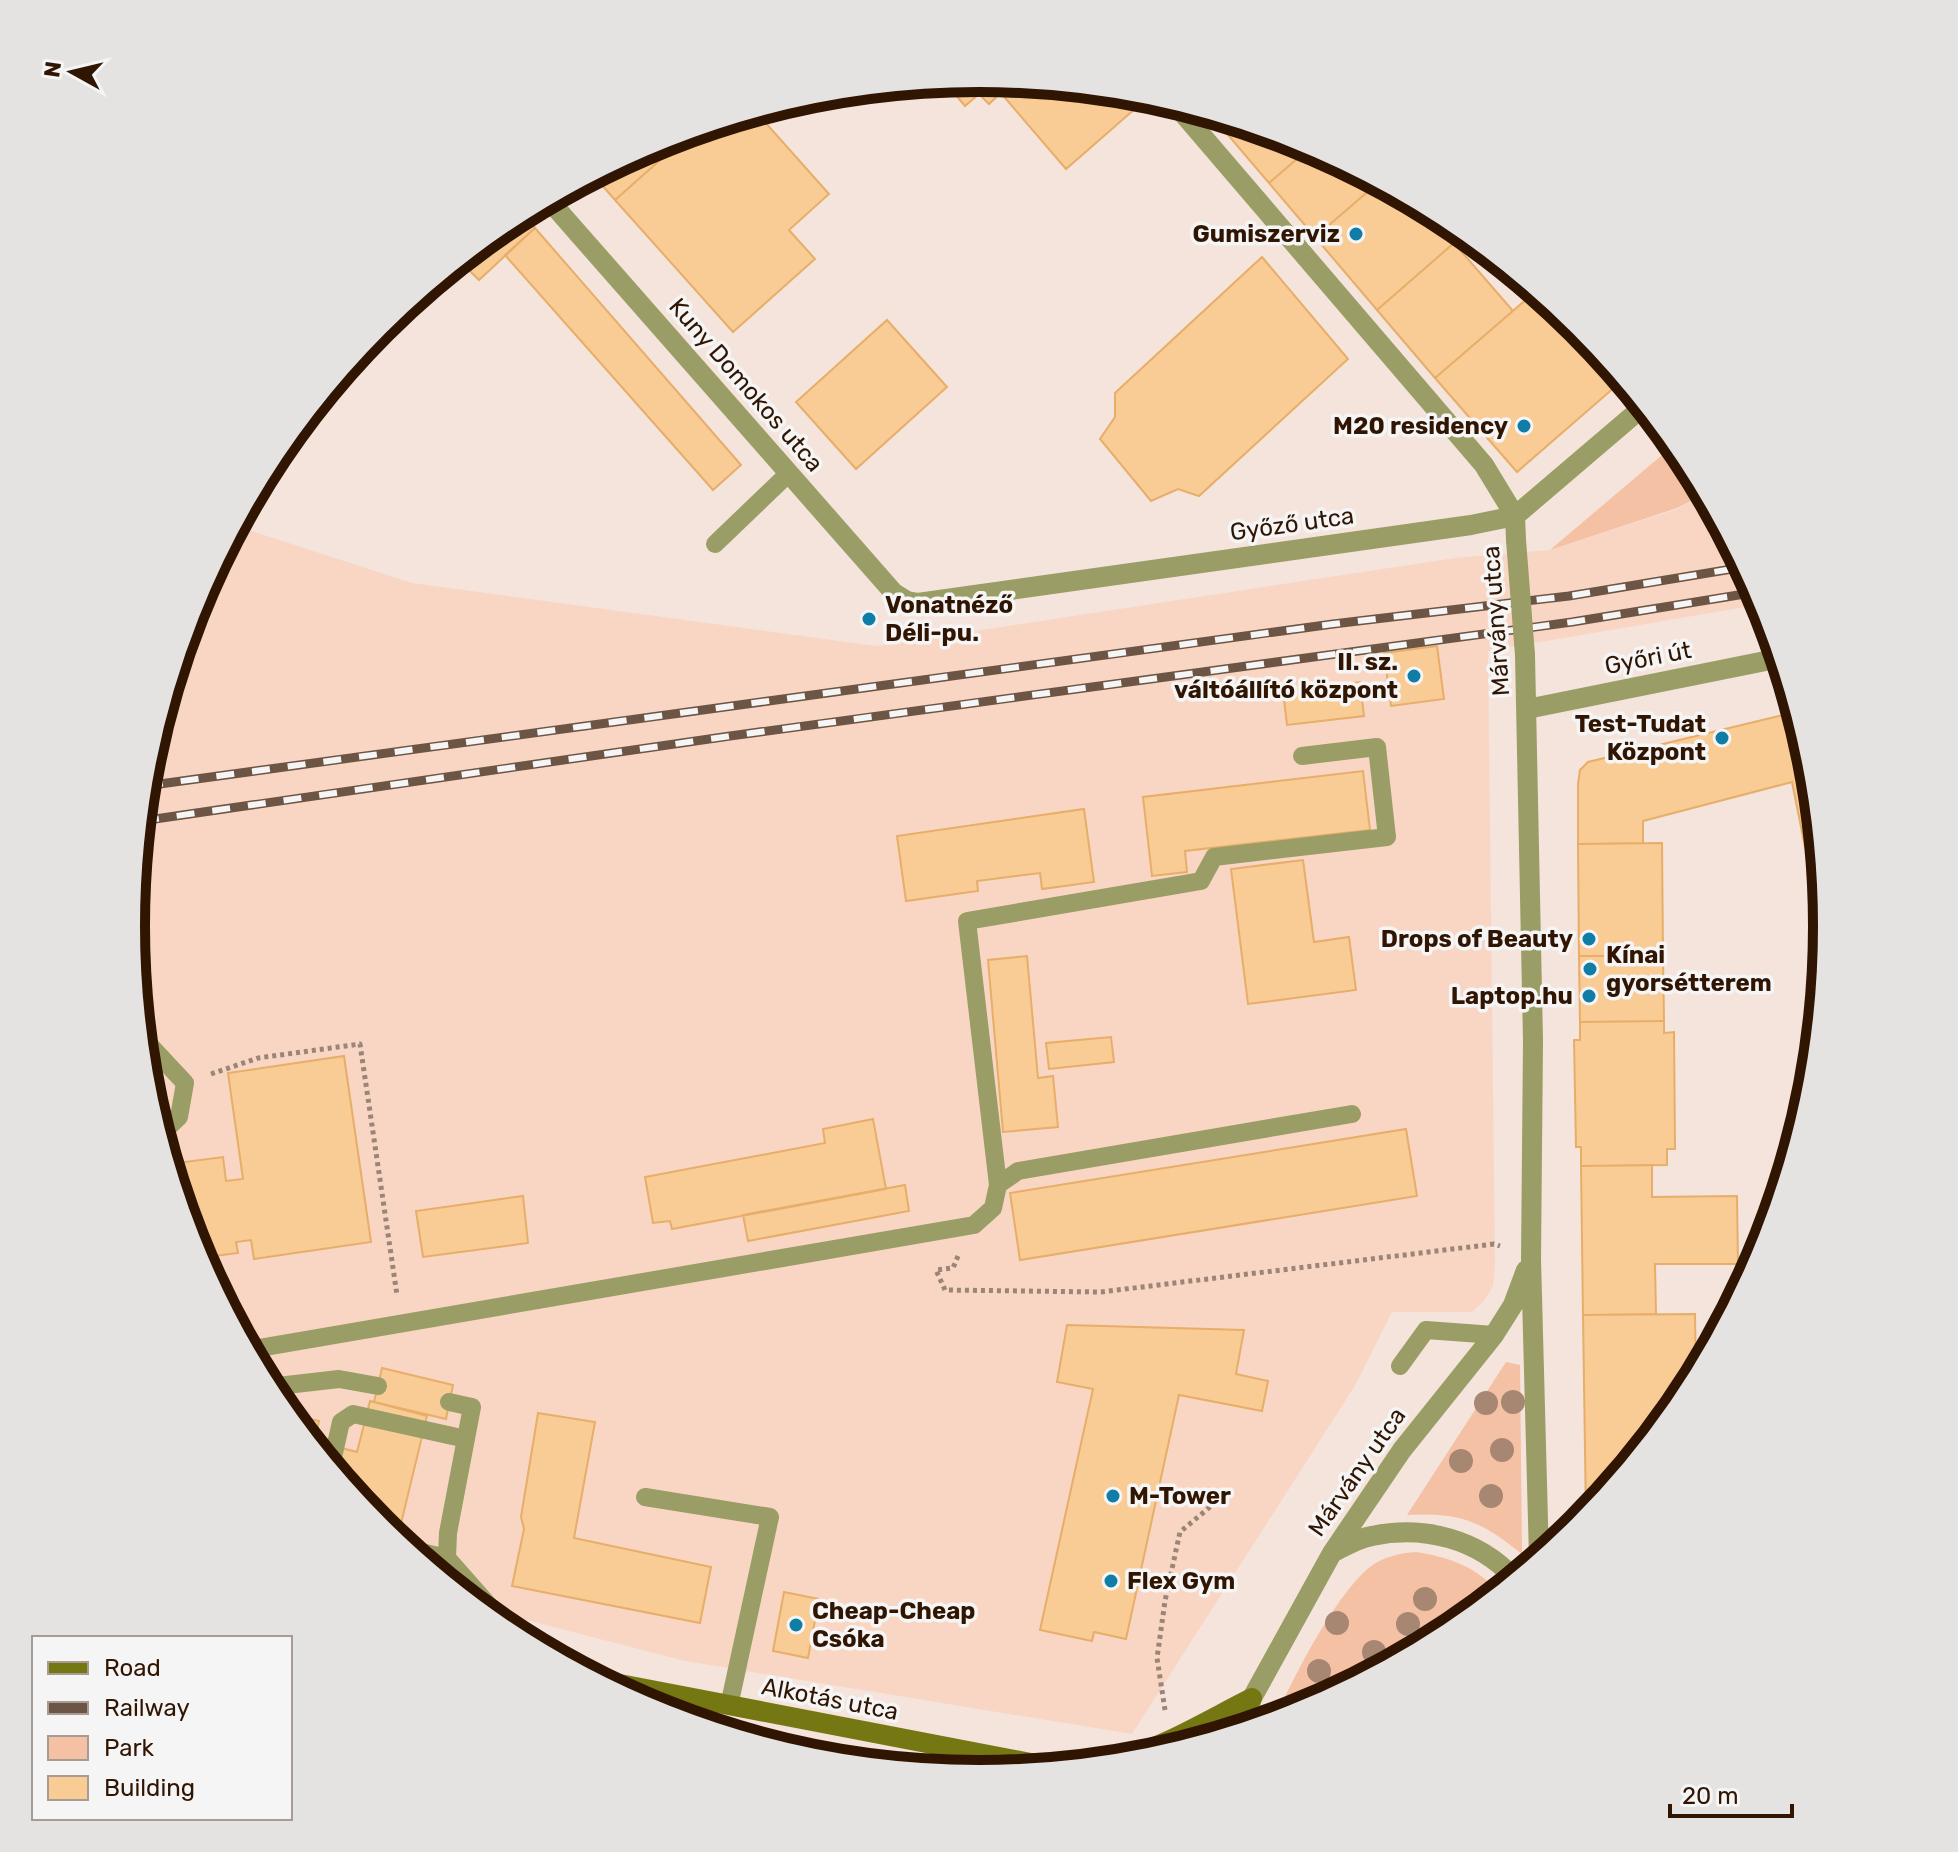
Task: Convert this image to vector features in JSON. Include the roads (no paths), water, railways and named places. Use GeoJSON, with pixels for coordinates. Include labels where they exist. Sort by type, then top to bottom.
{"type":"FeatureCollection","features":[{"type":"Feature","properties":{"kind":"main road","name":"Alkotás utca"},"geometry":{"type":"LineString","coordinates":[[642,1689],[1008,1759]]}},
{"type":"Feature","properties":{"kind":"main road"},"geometry":{"type":"LineString","coordinates":[[1186,1734],[1252,1698]]}},
{"type":"Feature","properties":{"kind":"street","name":"Márvány utca"},"geometry":{"type":"LineString","coordinates":[[1187,118],[1484,465],[1515,516],[1527,709],[1533,1041],[1531,1259],[1539,1544]]}},
{"type":"Feature","properties":{"kind":"street","name":"Kuny Domokos utca"},"geometry":{"type":"LineString","coordinates":[[556,208],[894,593],[907,601]]}},
{"type":"Feature","properties":{"kind":"street","name":"Győző utca"},"geometry":{"type":"LineString","coordinates":[[907,601],[918,603],[1471,525],[1515,516],[1636,412]]}},
{"type":"Feature","properties":{"kind":"street","name":"Győri út"},"geometry":{"type":"LineString","coordinates":[[1527,709],[1770,660]]}},
{"type":"Feature","properties":{"kind":"street","name":"Márvány utca"},"geometry":{"type":"LineString","coordinates":[[1248,1716],[1252,1698],[1332,1553],[1402,1450],[1494,1335],[1513,1305],[1531,1259]]}},
{"type":"Feature","properties":{"kind":"street"},"geometry":{"type":"LineString","coordinates":[[1332,1553],[1370,1536],[1399,1533],[1439,1535],[1478,1549],[1500,1562],[1508,1571]]}},
{"type":"Feature","properties":{"kind":"lane"},"geometry":{"type":"LineString","coordinates":[[715,544],[789,473]]}},
{"type":"Feature","properties":{"kind":"lane"},"geometry":{"type":"LineString","coordinates":[[260,1348],[974,1225],[993,1208],[998,1185],[967,921],[1201,881],[1214,857],[1387,837],[1377,747],[1302,756]]}},
{"type":"Feature","properties":{"kind":"lane"},"geometry":{"type":"LineString","coordinates":[[155,1050],[185,1083],[179,1117],[169,1126]]}},
{"type":"Feature","properties":{"kind":"lane"},"geometry":{"type":"LineString","coordinates":[[998,1185],[1018,1171],[1352,1114]]}},
{"type":"Feature","properties":{"kind":"lane"},"geometry":{"type":"LineString","coordinates":[[1400,1366],[1426,1330],[1494,1335]]}},
{"type":"Feature","properties":{"kind":"lane"},"geometry":{"type":"LineString","coordinates":[[284,1385],[339,1379],[378,1386]]}},
{"type":"Feature","properties":{"kind":"lane"},"geometry":{"type":"LineString","coordinates":[[447,1558],[448,1533],[472,1407],[449,1402]]}},
{"type":"Feature","properties":{"kind":"lane"},"geometry":{"type":"LineString","coordinates":[[334,1454],[341,1422],[353,1414],[466,1439]]}},
{"type":"Feature","properties":{"kind":"lane"},"geometry":{"type":"LineString","coordinates":[[645,1497],[770,1517],[729,1706]]}},
{"type":"Feature","properties":{"kind":"lane"},"geometry":{"type":"LineString","coordinates":[[430,1554],[447,1558],[477,1592]]}},
{"type":"Feature","properties":{"kind":"railway"},"geometry":{"type":"LineString","coordinates":[[157,784],[1333,624],[1569,596],[1732,569]]}},
{"type":"Feature","properties":{"kind":"railway"},"geometry":{"type":"LineString","coordinates":[[152,819],[730,736],[1572,622],[1744,594]]}},
{"type":"Feature","properties":{"kind":"place","name":"Gumiszerviz"},"geometry":{"type":"Point","coordinates":[1356,234]}},
{"type":"Feature","properties":{"kind":"place","name":"M20 residency"},"geometry":{"type":"Point","coordinates":[1524,426]}},
{"type":"Feature","properties":{"kind":"place","name":"Vonatnéző Déli-pu."},"geometry":{"type":"Point","coordinates":[869,619]}},
{"type":"Feature","properties":{"kind":"place","name":"II. sz. váltóállító központ"},"geometry":{"type":"Point","coordinates":[1414,676]}},
{"type":"Feature","properties":{"kind":"place","name":"Test-Tudat Központ"},"geometry":{"type":"Point","coordinates":[1722,738]}},
{"type":"Feature","properties":{"kind":"place","name":"Drops of Beauty"},"geometry":{"type":"Point","coordinates":[1589,939]}},
{"type":"Feature","properties":{"kind":"place","name":"Kínai gyorsétterem"},"geometry":{"type":"Point","coordinates":[1590,969]}},
{"type":"Feature","properties":{"kind":"place","name":"Laptop.hu"},"geometry":{"type":"Point","coordinates":[1589,996]}},
{"type":"Feature","properties":{"kind":"place","name":"M-Tower"},"geometry":{"type":"Point","coordinates":[1113,1496]}},
{"type":"Feature","properties":{"kind":"place","name":"Flex Gym"},"geometry":{"type":"Point","coordinates":[1111,1581]}},
{"type":"Feature","properties":{"kind":"place","name":"Cheap-Cheap Csóka"},"geometry":{"type":"Point","coordinates":[796,1625]}}]}
